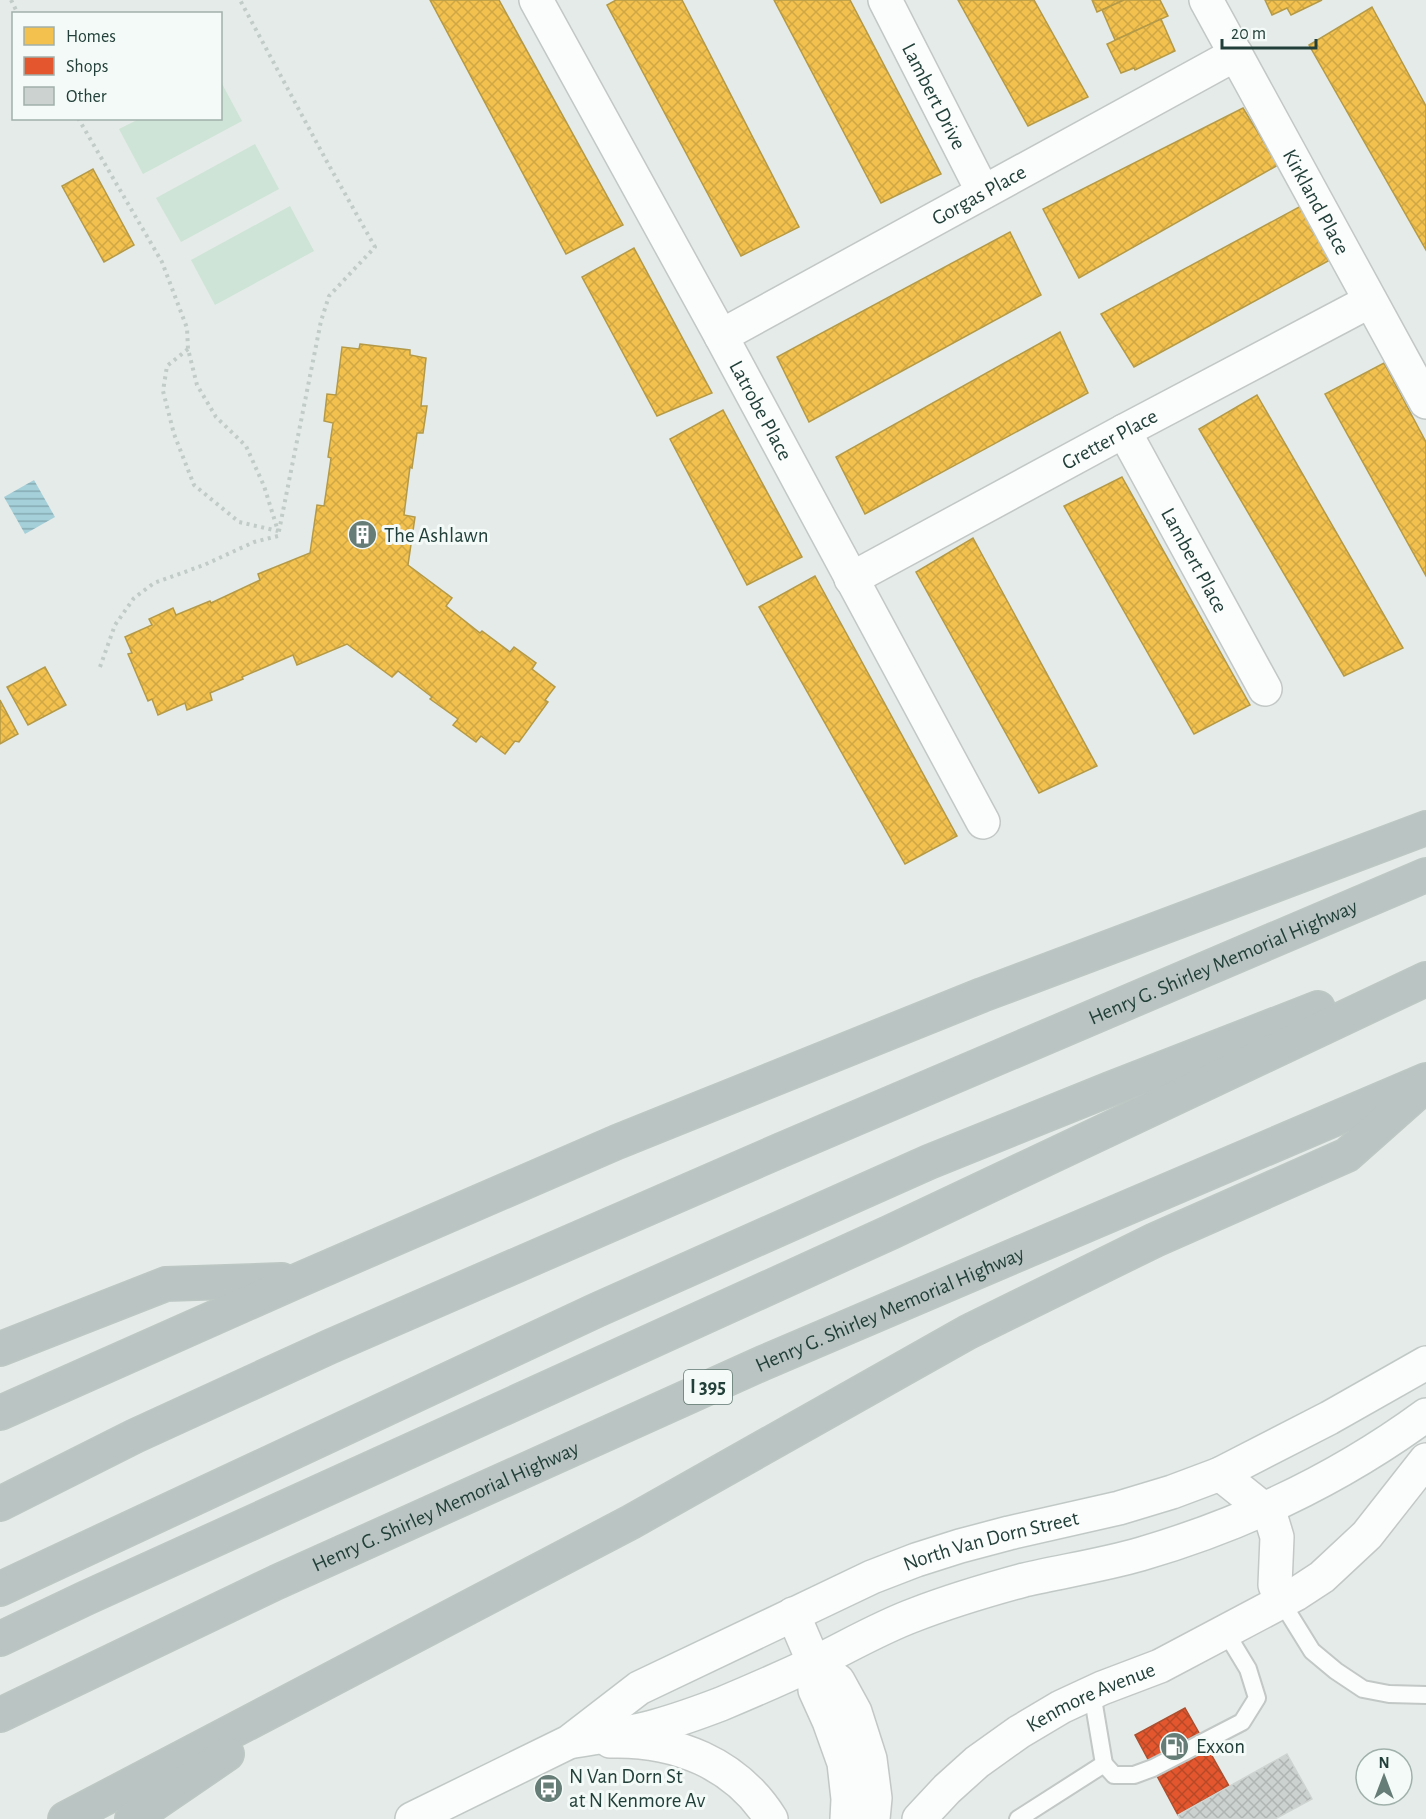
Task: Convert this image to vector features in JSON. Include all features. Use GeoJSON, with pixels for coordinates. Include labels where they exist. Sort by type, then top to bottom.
{"type":"FeatureCollection","features":[{"type":"Feature","properties":{"kind":"highway"},"geometry":{"type":"LineString","coordinates":[[0,1413],[617,1142],[982,995],[1426,828]]}},
{"type":"Feature","properties":{"kind":"highway","name":"Henry G. Shirley Memorial Highway"},"geometry":{"type":"LineString","coordinates":[[0,1504],[135,1436],[329,1347],[779,1150],[1426,875]]}},
{"type":"Feature","properties":{"kind":"highway"},"geometry":{"type":"LineString","coordinates":[[0,1589],[586,1315],[929,1162],[1110,1089],[1426,967]]}},
{"type":"Feature","properties":{"kind":"highway"},"geometry":{"type":"LineString","coordinates":[[0,1639],[891,1232],[1426,979]]}},
{"type":"Feature","properties":{"kind":"highway","name":"Henry G. Shirley Memorial Highway"},"geometry":{"type":"LineString","coordinates":[[0,1715],[277,1581],[741,1373],[1426,1080]]}},
{"type":"Feature","properties":{"kind":"highway"},"geometry":{"type":"LineString","coordinates":[[65,1819],[631,1522],[968,1332],[1155,1240],[1347,1155],[1426,1085]]}},
{"type":"Feature","properties":{"kind":"highway"},"geometry":{"type":"LineString","coordinates":[[0,1349],[166,1284],[299,1280]]}},
{"type":"Feature","properties":{"kind":"highway"},"geometry":{"type":"LineString","coordinates":[[0,1388],[299,1280]]}},
{"type":"Feature","properties":{"kind":"highway"},"geometry":{"type":"LineString","coordinates":[[132,1819],[357,1664]]}},
{"type":"Feature","properties":{"kind":"street","name":"Latrobe Place"},"geometry":{"type":"LineString","coordinates":[[536,0],[721,336],[982,822]]}},
{"type":"Feature","properties":{"kind":"street","name":"Lambert Drive"},"geometry":{"type":"LineString","coordinates":[[885,0],[983,192]]}},
{"type":"Feature","properties":{"kind":"street","name":"Kirkland Place"},"geometry":{"type":"LineString","coordinates":[[1206,0],[1426,402]]}},
{"type":"Feature","properties":{"kind":"street","name":"Gorgas Place"},"geometry":{"type":"LineString","coordinates":[[721,336],[1236,54]]}},
{"type":"Feature","properties":{"kind":"street","name":"Gretter Place"},"geometry":{"type":"LineString","coordinates":[[851,579],[1124,430],[1370,301]]}},
{"type":"Feature","properties":{"kind":"street","name":"Lambert Place"},"geometry":{"type":"LineString","coordinates":[[1124,430],[1265,689]]}},
{"type":"Feature","properties":{"kind":"street","name":"North Van Dorn Street"},"geometry":{"type":"LineString","coordinates":[[411,1819],[569,1742],[639,1688],[872,1577],[916,1560],[1009,1533],[1119,1508],[1220,1474],[1319,1424],[1426,1364]]}},
{"type":"Feature","properties":{"kind":"street","name":"North Van Dorn Street"},"geometry":{"type":"LineString","coordinates":[[569,1742],[655,1726],[721,1704],[814,1663],[913,1615],[957,1599],[1026,1580],[1140,1554],[1196,1536],[1265,1509],[1304,1490],[1354,1463],[1426,1415]]}},
{"type":"Feature","properties":{"kind":"street","name":"Kenmore Avenue"},"geometry":{"type":"LineString","coordinates":[[919,1819],[946,1789],[985,1756],[1019,1732],[1061,1707],[1160,1666],[1322,1577],[1367,1535],[1426,1460]]}},
{"type":"Feature","properties":{"kind":"street"},"geometry":{"type":"LineString","coordinates":[[1220,1474],[1270,1514],[1277,1537],[1275,1585],[1281,1601]]}},
{"type":"Feature","properties":{"kind":"street"},"geometry":{"type":"LineString","coordinates":[[792,1614],[814,1663],[815,1690],[844,1763],[848,1799],[847,1819]]}},
{"type":"Feature","properties":{"kind":"street"},"geometry":{"type":"LineString","coordinates":[[814,1663],[838,1681],[855,1712],[870,1759],[875,1798],[873,1819]]}},
{"type":"Feature","properties":{"kind":"street"},"geometry":{"type":"LineString","coordinates":[[569,1742],[654,1743],[690,1754],[738,1779],[753,1794],[771,1819]]}},
{"type":"Feature","properties":{"kind":"lane"},"geometry":{"type":"LineString","coordinates":[[1281,1601],[1312,1651],[1336,1671],[1364,1689],[1389,1694],[1426,1695]]}},
{"type":"Feature","properties":{"kind":"lane"},"geometry":{"type":"LineString","coordinates":[[1092,1693],[1104,1764],[1114,1775],[1134,1775],[1153,1768],[1242,1722],[1257,1698],[1248,1669],[1225,1631]]}},
{"type":"Feature","properties":{"kind":"lane"},"geometry":{"type":"LineString","coordinates":[[1018,1819],[1104,1764]]}},
{"type":"Feature","properties":{"kind":"path"},"geometry":{"type":"LineString","coordinates":[[99,667],[116,625],[134,598],[154,583],[204,565],[254,542],[278,536],[321,321],[329,297],[375,247],[240,0]]}},
{"type":"Feature","properties":{"kind":"path"},"geometry":{"type":"LineString","coordinates":[[79,120],[162,262],[187,328],[188,349],[197,385],[216,417],[246,446],[264,486],[279,532]]}},
{"type":"Feature","properties":{"kind":"path"},"geometry":{"type":"LineString","coordinates":[[188,349],[168,366],[163,391],[174,434],[194,485],[239,522],[279,532]]}},
{"type":"Feature","properties":{"kind":"green space"},"geometry":{"type":"Polygon","coordinates":[[[222,84],[242,121],[143,174],[119,129],[137,120],[222,120],[222,84]]]}},
{"type":"Feature","properties":{"kind":"green space"},"geometry":{"type":"Polygon","coordinates":[[[255,144],[279,189],[181,242],[156,198],[255,144]]]}},
{"type":"Feature","properties":{"kind":"green space"},"geometry":{"type":"Polygon","coordinates":[[[290,206],[314,251],[215,305],[191,260],[290,206]]]}},
{"type":"Feature","properties":{"kind":"water"},"geometry":{"type":"Polygon","coordinates":[[[34,480],[55,517],[25,534],[4,497],[34,480]]]}},
{"type":"Feature","properties":{"kind":"building: Homes"},"geometry":{"type":"Polygon","coordinates":[[[430,0],[499,0],[623,225],[566,254],[430,0]]]}},
{"type":"Feature","properties":{"kind":"building: Homes"},"geometry":{"type":"Polygon","coordinates":[[[616,0],[682,0],[799,227],[741,256],[607,5],[616,0]]]}},
{"type":"Feature","properties":{"kind":"building: Homes"},"geometry":{"type":"Polygon","coordinates":[[[774,0],[850,0],[941,174],[881,203],[774,0]]]}},
{"type":"Feature","properties":{"kind":"building: Homes"},"geometry":{"type":"Polygon","coordinates":[[[958,0],[1034,0],[1088,97],[1028,126],[958,0]]]}},
{"type":"Feature","properties":{"kind":"building: Homes"},"geometry":{"type":"Polygon","coordinates":[[[1092,0],[1124,0],[1097,12],[1092,0]]]}},
{"type":"Feature","properties":{"kind":"building: Homes"},"geometry":{"type":"Polygon","coordinates":[[[1124,0],[1160,0],[1168,16],[1115,40],[1102,10],[1124,0]]]}},
{"type":"Feature","properties":{"kind":"building: Homes"},"geometry":{"type":"Polygon","coordinates":[[[1265,0],[1322,0],[1291,15],[1287,8],[1272,15],[1265,0]]]}},
{"type":"Feature","properties":{"kind":"building: Homes"},"geometry":{"type":"Polygon","coordinates":[[[1372,7],[1426,106],[1426,250],[1309,45],[1372,7]]]}},
{"type":"Feature","properties":{"kind":"building: Homes"},"geometry":{"type":"Polygon","coordinates":[[[1161,19],[1175,51],[1135,70],[1134,68],[1121,73],[1107,44],[1161,19]]]}},
{"type":"Feature","properties":{"kind":"building: Homes"},"geometry":{"type":"Polygon","coordinates":[[[1243,108],[1278,165],[1079,278],[1043,209],[1243,108]]]}},
{"type":"Feature","properties":{"kind":"building: Homes"},"geometry":{"type":"Polygon","coordinates":[[[93,169],[134,245],[104,262],[62,186],[93,169]]]}},
{"type":"Feature","properties":{"kind":"building: Homes"},"geometry":{"type":"Polygon","coordinates":[[[1301,206],[1330,260],[1134,367],[1101,314],[1301,206]]]}},
{"type":"Feature","properties":{"kind":"building: Homes"},"geometry":{"type":"Polygon","coordinates":[[[1010,232],[1041,295],[809,422],[777,357],[1010,232]]]}},
{"type":"Feature","properties":{"kind":"building: Homes"},"geometry":{"type":"Polygon","coordinates":[[[634,248],[712,393],[657,416],[582,277],[634,248]]]}},
{"type":"Feature","properties":{"kind":"building: Homes"},"geometry":{"type":"Polygon","coordinates":[[[1060,332],[1088,393],[865,514],[836,457],[1060,332]]]}},
{"type":"Feature","properties":{"kind":"building: Homes","name":"The Ashlawn"},"geometry":{"type":"Polygon","coordinates":[[[360,344],[410,350],[410,355],[426,358],[421,406],[427,406],[423,433],[417,433],[404,515],[415,517],[408,565],[452,598],[446,606],[480,633],[482,631],[510,652],[514,647],[536,663],[532,669],[555,687],[545,700],[548,702],[519,742],[515,741],[505,754],[481,736],[476,742],[453,725],[458,719],[430,699],[432,697],[398,671],[392,677],[347,644],[297,665],[293,655],[210,693],[212,700],[187,710],[185,703],[158,715],[152,699],[148,701],[128,654],[132,653],[125,637],[152,625],[149,619],[173,608],[176,615],[210,601],[211,603],[260,580],[258,574],[310,553],[317,505],[324,506],[331,458],[328,457],[333,423],[324,421],[327,394],[336,395],[342,347],[359,349],[360,344]]]}},
{"type":"Feature","properties":{"kind":"building: Homes"},"geometry":{"type":"Polygon","coordinates":[[[1384,363],[1426,442],[1426,576],[1325,394],[1384,363]]]}},
{"type":"Feature","properties":{"kind":"building: Homes"},"geometry":{"type":"Polygon","coordinates":[[[1257,395],[1403,648],[1344,676],[1199,429],[1257,395]]]}},
{"type":"Feature","properties":{"kind":"building: Homes"},"geometry":{"type":"Polygon","coordinates":[[[723,410],[802,557],[747,585],[670,439],[723,410]]]}},
{"type":"Feature","properties":{"kind":"building: Homes"},"geometry":{"type":"Polygon","coordinates":[[[1122,477],[1250,705],[1194,734],[1064,506],[1122,477]]]}},
{"type":"Feature","properties":{"kind":"building: Homes"},"geometry":{"type":"Polygon","coordinates":[[[973,538],[1097,766],[1039,793],[916,572],[973,538]]]}},
{"type":"Feature","properties":{"kind":"building: Homes"},"geometry":{"type":"Polygon","coordinates":[[[815,576],[957,836],[905,864],[759,607],[815,576]]]}},
{"type":"Feature","properties":{"kind":"building: Homes"},"geometry":{"type":"Polygon","coordinates":[[[45,667],[66,705],[28,725],[7,687],[45,667]]]}},
{"type":"Feature","properties":{"kind":"building: Homes"},"geometry":{"type":"Polygon","coordinates":[[[0,700],[18,734],[0,744],[0,700]]]}},
{"type":"Feature","properties":{"kind":"building: Shops"},"geometry":{"type":"Polygon","coordinates":[[[1185,1708],[1229,1786],[1178,1815],[1135,1735],[1185,1708]]]}},
{"type":"Feature","properties":{"kind":"building: Other"},"geometry":{"type":"Polygon","coordinates":[[[1287,1754],[1312,1799],[1275,1819],[1180,1819],[1178,1815],[1287,1754]]]}},
{"type":"Feature","properties":{"kind":"place","name":"The Ashlawn"},"geometry":{"type":"Point","coordinates":[363,535]}},
{"type":"Feature","properties":{"kind":"place","name":"Exxon"},"geometry":{"type":"Point","coordinates":[1175,1746]}},
{"type":"Feature","properties":{"kind":"place","name":"N Van Dorn St at N Kenmore Av"},"geometry":{"type":"Point","coordinates":[548,1788]}}]}
